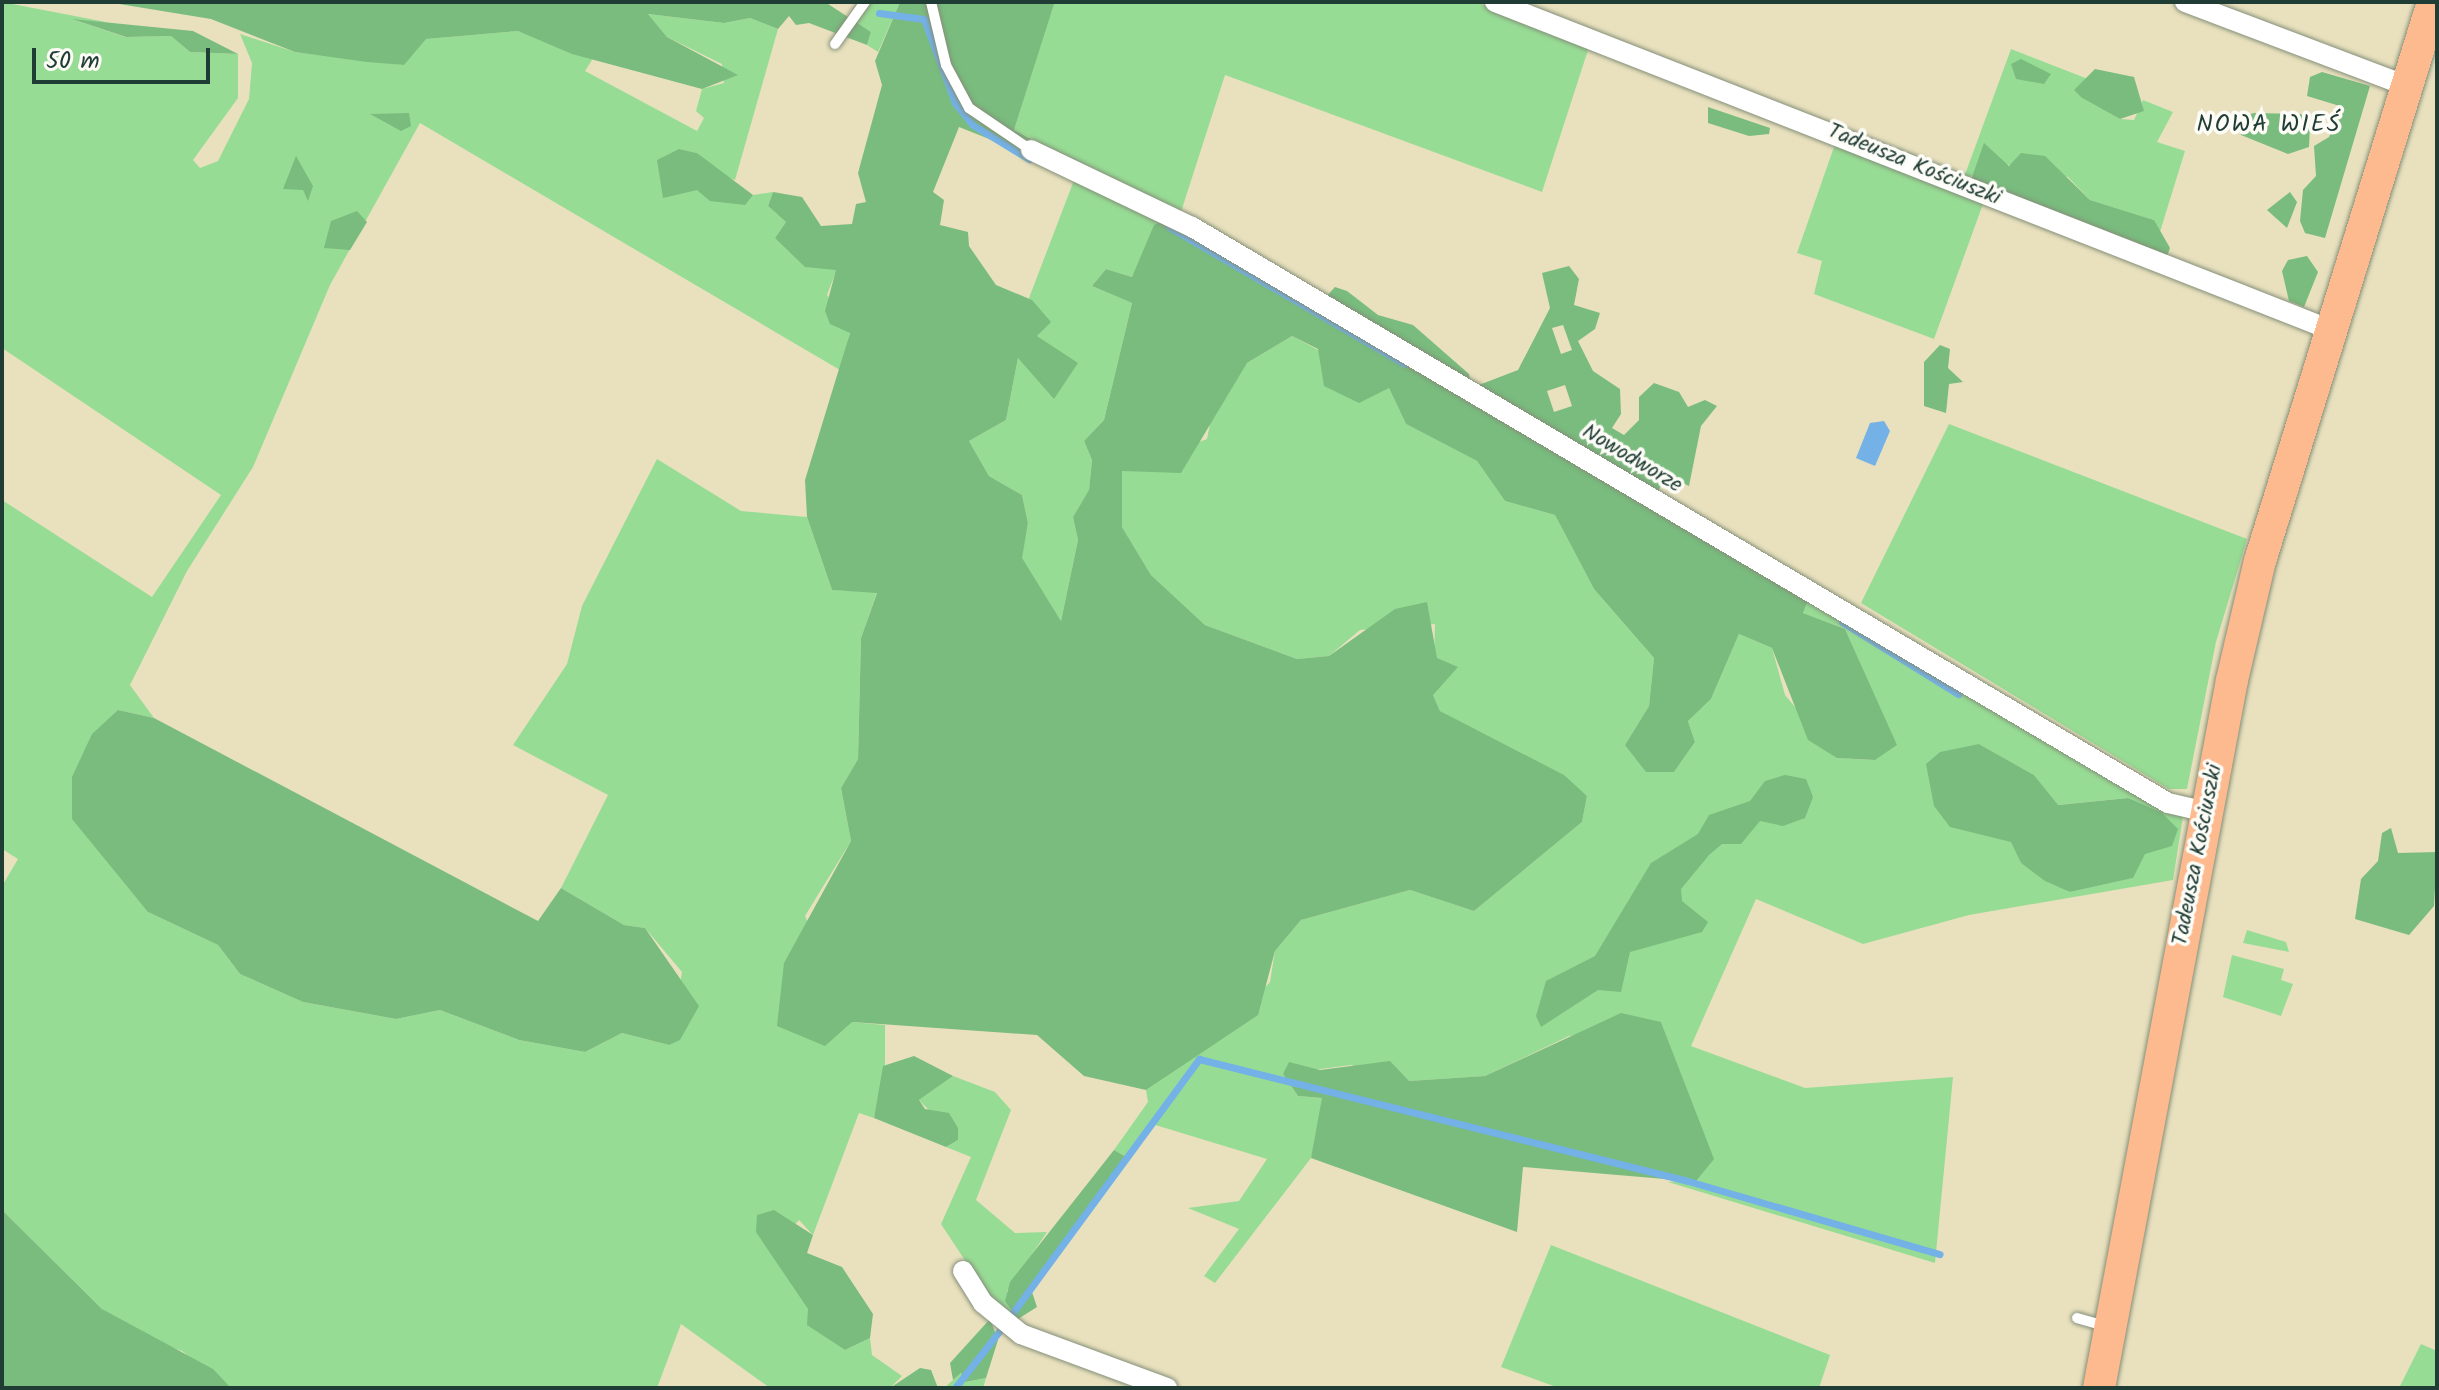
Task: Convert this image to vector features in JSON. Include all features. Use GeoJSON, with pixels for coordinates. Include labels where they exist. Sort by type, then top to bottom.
{"type":"FeatureCollection","features":[{"type":"Feature","properties":{"kind":"main road","name":"Tadeusza Kościuszki"},"geometry":{"type":"LineString","coordinates":[[2099,1388],[2206,812],[2260,561],[2433,2]]}},
{"type":"Feature","properties":{"kind":"street","name":"Tadeusza Kościuszki"},"geometry":{"type":"LineString","coordinates":[[1495,2],[2331,330]]}},
{"type":"Feature","properties":{"kind":"street"},"geometry":{"type":"LineString","coordinates":[[2185,2],[2407,86]]}},
{"type":"Feature","properties":{"kind":"street","name":"Nowodworze"},"geometry":{"type":"LineString","coordinates":[[1031,150],[1192,227],[2168,803],[2206,812]]}},
{"type":"Feature","properties":{"kind":"street"},"geometry":{"type":"LineString","coordinates":[[963,1271],[983,1303],[1021,1334],[1131,1382],[1167,1388]]}},
{"type":"Feature","properties":{"kind":"lane"},"geometry":{"type":"LineString","coordinates":[[835,44],[865,2]]}},
{"type":"Feature","properties":{"kind":"lane"},"geometry":{"type":"LineString","coordinates":[[931,2],[946,65],[969,108],[1031,150]]}},
{"type":"Feature","properties":{"kind":"lane"},"geometry":{"type":"LineString","coordinates":[[2077,1318],[2111,1327]]}},
{"type":"Feature","properties":{"kind":"green space"},"geometry":{"type":"Polygon","coordinates":[[[2,2],[111,23],[75,20],[125,37],[171,36],[190,52],[238,54],[238,98],[193,160],[200,168],[218,161],[249,99],[252,63],[240,34],[295,52],[403,65],[425,39],[518,31],[594,57],[585,71],[697,131],[704,118],[696,111],[702,89],[724,83],[722,64],[667,37],[648,14],[724,23],[750,18],[778,29],[735,180],[716,173],[697,153],[679,149],[697,189],[744,205],[753,195],[773,192],[768,206],[786,222],[775,238],[837,269],[827,295],[850,332],[840,370],[420,123],[330,285],[253,467],[187,571],[130,685],[154,718],[118,710],[148,912],[218,945],[240,974],[303,1002],[396,1019],[440,1010],[519,1040],[585,1052],[622,1033],[669,1045],[682,972],[645,928],[624,925],[561,888],[608,795],[513,745],[567,664],[582,606],[657,459],[741,511],[807,517],[832,590],[877,592],[861,638],[858,759],[841,788],[851,841],[805,916],[852,1022],[885,1025],[885,1065],[874,1118],[859,1113],[813,1235],[799,1220],[774,1249],[808,1309],[808,1325],[845,1350],[870,1338],[872,1355],[902,1376],[890,1388],[770,1388],[681,1324],[657,1388],[231,1388],[182,1351],[144,1338],[102,1309],[2,1210],[2,886],[18,859],[2,849],[2,500],[152,597],[221,495],[2,348],[2,2]]]}},
{"type":"Feature","properties":{"kind":"green space"},"geometry":{"type":"Polygon","coordinates":[[[107,2],[825,2],[871,32],[867,45],[809,23],[796,25],[789,16],[778,29],[750,18],[724,23],[648,14],[667,37],[738,75],[702,89],[572,54],[518,31],[426,39],[404,65],[295,52],[211,19],[107,2]]]}},
{"type":"Feature","properties":{"kind":"green space"},"geometry":{"type":"Polygon","coordinates":[[[871,2],[900,2],[878,52],[867,45],[871,32],[854,22],[871,2]]]}},
{"type":"Feature","properties":{"kind":"green space"},"geometry":{"type":"Polygon","coordinates":[[[900,2],[1054,4],[1014,130],[1042,145],[1034,157],[959,127],[933,192],[944,200],[940,225],[968,232],[969,246],[996,285],[1032,300],[1051,322],[1037,336],[1078,363],[1054,399],[1018,358],[1006,420],[969,441],[989,476],[1022,495],[1028,523],[1022,558],[1061,621],[1078,540],[1073,517],[1089,490],[1092,460],[1084,441],[1104,420],[1132,303],[1092,286],[1106,269],[1132,277],[1154,225],[1163,221],[1325,298],[1335,287],[1347,291],[1378,315],[1413,325],[1469,374],[1471,388],[1518,370],[1550,308],[1542,273],[1569,266],[1579,279],[1574,305],[1600,313],[1595,329],[1578,341],[1593,371],[1620,389],[1621,414],[1612,428],[1624,435],[1639,420],[1639,397],[1654,383],[1679,392],[1688,407],[1705,400],[1717,406],[1701,426],[1689,486],[1666,475],[1657,494],[1810,596],[1803,613],[1845,629],[1897,745],[1875,760],[1837,758],[1808,740],[1772,648],[1739,634],[1711,699],[1688,721],[1695,742],[1674,772],[1646,772],[1625,745],[1649,706],[1654,658],[1594,589],[1555,515],[1505,501],[1477,461],[1406,424],[1389,388],[1359,403],[1324,386],[1318,349],[1292,336],[1247,363],[1181,473],[1122,471],[1122,527],[1151,575],[1205,625],[1297,659],[1329,656],[1395,609],[1427,602],[1437,658],[1458,667],[1433,695],[1440,711],[1564,775],[1587,796],[1582,822],[1474,911],[1410,890],[1301,920],[1275,951],[1258,1015],[1146,1090],[1084,1076],[1037,1035],[852,1022],[825,1046],[777,1026],[784,963],[851,841],[841,788],[858,759],[861,638],[877,593],[832,590],[807,517],[805,480],[850,333],[830,324],[825,311],[836,270],[805,267],[775,238],[786,222],[768,206],[773,192],[802,197],[821,226],[852,224],[856,204],[866,202],[858,173],[882,85],[875,61],[900,2]],[[1563,325],[1552,328],[1561,354],[1572,350],[1563,325]],[[1565,385],[1547,391],[1554,412],[1572,406],[1565,385]]]}},
{"type":"Feature","properties":{"kind":"green space"},"geometry":{"type":"Polygon","coordinates":[[[1054,2],[1476,2],[1589,47],[1542,192],[1225,75],[1180,215],[1014,130],[1054,2]]]}},
{"type":"Feature","properties":{"kind":"green space"},"geometry":{"type":"Polygon","coordinates":[[[72,19],[193,31],[238,54],[190,52],[171,36],[126,37],[72,19]]]}},
{"type":"Feature","properties":{"kind":"green space"},"geometry":{"type":"Polygon","coordinates":[[[2011,49],[2088,79],[2082,98],[2120,119],[2134,120],[2143,100],[2173,112],[2157,142],[2185,151],[2159,235],[2154,220],[2090,200],[2068,177],[2000,163],[1963,180],[2011,49]]]}},
{"type":"Feature","properties":{"kind":"green space"},"geometry":{"type":"Polygon","coordinates":[[[2021,59],[2051,74],[2044,84],[2016,79],[2011,64],[2021,59]]]}},
{"type":"Feature","properties":{"kind":"green space"},"geometry":{"type":"Polygon","coordinates":[[[2095,69],[2134,77],[2144,111],[2120,119],[2082,98],[2074,90],[2095,69]]]}},
{"type":"Feature","properties":{"kind":"green space"},"geometry":{"type":"Polygon","coordinates":[[[2322,72],[2370,86],[2325,238],[2305,233],[2300,221],[2303,190],[2316,176],[2314,146],[2329,137],[2343,107],[2307,96],[2310,77],[2322,72]]]}},
{"type":"Feature","properties":{"kind":"green space"},"geometry":{"type":"Polygon","coordinates":[[[1708,107],[1770,128],[1769,134],[1749,136],[1708,123],[1708,107]]]}},
{"type":"Feature","properties":{"kind":"green space"},"geometry":{"type":"Polygon","coordinates":[[[409,113],[411,126],[401,131],[370,114],[409,113]]]}},
{"type":"Feature","properties":{"kind":"green space"},"geometry":{"type":"Polygon","coordinates":[[[2254,113],[2301,114],[2310,126],[2309,147],[2288,154],[2241,135],[2237,118],[2254,113]]]}},
{"type":"Feature","properties":{"kind":"green space"},"geometry":{"type":"Polygon","coordinates":[[[1984,143],[2009,166],[2021,153],[2045,156],[2090,200],[2154,220],[2170,248],[2167,256],[1971,180],[1984,143]]]}},
{"type":"Feature","properties":{"kind":"green space"},"geometry":{"type":"Polygon","coordinates":[[[1835,144],[1983,204],[1934,339],[1814,294],[1822,261],[1797,253],[1835,144]]]}},
{"type":"Feature","properties":{"kind":"green space"},"geometry":{"type":"Polygon","coordinates":[[[679,149],[697,153],[753,195],[745,205],[710,201],[697,190],[663,198],[657,160],[679,149]]]}},
{"type":"Feature","properties":{"kind":"green space"},"geometry":{"type":"Polygon","coordinates":[[[296,156],[313,186],[308,201],[303,190],[283,189],[296,156]]]}},
{"type":"Feature","properties":{"kind":"green space"},"geometry":{"type":"Polygon","coordinates":[[[1076,175],[1167,219],[1132,277],[1106,269],[1092,286],[1132,303],[1104,420],[1084,441],[1092,460],[1089,491],[1073,517],[1078,540],[1061,621],[1021,558],[1028,523],[1022,495],[989,476],[969,441],[1006,420],[1018,358],[1077,364],[1037,336],[1050,322],[1029,298],[1076,175]]]}},
{"type":"Feature","properties":{"kind":"green space"},"geometry":{"type":"Polygon","coordinates":[[[2290,192],[2297,202],[2287,228],[2267,210],[2290,192]]]}},
{"type":"Feature","properties":{"kind":"green space"},"geometry":{"type":"Polygon","coordinates":[[[357,211],[367,222],[350,250],[324,248],[331,221],[357,211]]]}},
{"type":"Feature","properties":{"kind":"green space"},"geometry":{"type":"Polygon","coordinates":[[[2307,256],[2318,272],[2304,307],[2289,301],[2282,271],[2288,260],[2307,256]]]}},
{"type":"Feature","properties":{"kind":"green space"},"geometry":{"type":"Polygon","coordinates":[[[1292,336],[1389,388],[1406,424],[1477,461],[1505,501],[1555,515],[1594,589],[1654,658],[1649,706],[1625,745],[1674,772],[1695,742],[1688,721],[1711,699],[1739,634],[1772,648],[1785,695],[1837,758],[1874,760],[1896,745],[1845,629],[1803,613],[1810,596],[2183,816],[2173,880],[1969,915],[1863,944],[1756,899],[1691,1046],[1805,1088],[1953,1077],[1935,1263],[1668,1182],[1697,1180],[1713,1159],[1661,1022],[1569,1036],[1485,1076],[1409,1081],[1351,1065],[1283,1074],[1298,1096],[1322,1098],[1322,1124],[1311,1158],[1215,1283],[1204,1276],[1239,1229],[1188,1208],[1239,1201],[1267,1159],[1152,1124],[1128,1158],[1114,1150],[1148,1102],[1146,1090],[1210,1046],[1270,982],[1275,951],[1301,920],[1410,890],[1474,911],[1582,822],[1587,796],[1440,711],[1433,695],[1435,624],[1360,630],[1329,656],[1297,659],[1205,625],[1151,575],[1122,527],[1121,471],[1207,439],[1213,408],[1247,363],[1292,336]],[[1979,744],[2021,863],[2070,892],[2132,878],[2149,813],[2128,798],[2057,805],[2034,775],[1979,744]]]}},
{"type":"Feature","properties":{"kind":"green space"},"geometry":{"type":"Polygon","coordinates":[[[1940,345],[1950,349],[1948,368],[1963,382],[1949,384],[1946,413],[1924,406],[1924,362],[1940,345]]]}},
{"type":"Feature","properties":{"kind":"green space"},"geometry":{"type":"Polygon","coordinates":[[[1949,424],[2247,539],[2216,642],[2187,789],[2169,789],[1861,603],[1949,424]]]}},
{"type":"Feature","properties":{"kind":"green space"},"geometry":{"type":"Polygon","coordinates":[[[118,710],[154,718],[538,921],[561,888],[624,925],[645,928],[699,1006],[680,1040],[669,1045],[622,1033],[585,1052],[519,1040],[440,1010],[396,1019],[303,1002],[240,974],[218,945],[148,912],[72,819],[72,777],[92,734],[118,710]]]}},
{"type":"Feature","properties":{"kind":"green space"},"geometry":{"type":"Polygon","coordinates":[[[1979,744],[2034,775],[2058,805],[2128,798],[2162,813],[2178,829],[2172,846],[2145,854],[2133,878],[2070,892],[2045,881],[2021,863],[2011,842],[1950,827],[1934,806],[1926,764],[1940,752],[1979,744]]]}},
{"type":"Feature","properties":{"kind":"green space"},"geometry":{"type":"Polygon","coordinates":[[[1785,775],[1806,779],[1813,797],[1805,818],[1783,826],[1760,821],[1741,844],[1722,844],[1709,855],[1681,889],[1682,901],[1708,922],[1702,932],[1630,952],[1621,992],[1598,990],[1541,1027],[1536,1016],[1546,981],[1595,956],[1651,863],[1698,834],[1709,815],[1750,801],[1765,781],[1785,775]]]}},
{"type":"Feature","properties":{"kind":"green space"},"geometry":{"type":"Polygon","coordinates":[[[2391,828],[2398,853],[2437,852],[2434,906],[2409,935],[2355,919],[2361,879],[2378,861],[2382,833],[2391,828]]]}},
{"type":"Feature","properties":{"kind":"green space"},"geometry":{"type":"Polygon","coordinates":[[[2247,930],[2286,942],[2289,952],[2243,943],[2247,930]]]}},
{"type":"Feature","properties":{"kind":"green space"},"geometry":{"type":"Polygon","coordinates":[[[2232,955],[2284,969],[2281,980],[2293,984],[2281,1016],[2223,997],[2232,955]]]}},
{"type":"Feature","properties":{"kind":"green space"},"geometry":{"type":"Polygon","coordinates":[[[1621,1013],[1661,1022],[1714,1159],[1697,1180],[1688,1181],[1523,1167],[1517,1232],[1311,1158],[1322,1098],[1298,1096],[1283,1074],[1289,1062],[1320,1070],[1390,1061],[1409,1081],[1485,1076],[1621,1013]]]}},
{"type":"Feature","properties":{"kind":"green space"},"geometry":{"type":"Polygon","coordinates":[[[914,1056],[953,1076],[919,1100],[925,1109],[949,1113],[958,1128],[958,1140],[946,1147],[874,1118],[883,1066],[914,1056]]]}},
{"type":"Feature","properties":{"kind":"green space"},"geometry":{"type":"Polygon","coordinates":[[[953,1076],[995,1092],[1011,1110],[976,1200],[1015,1233],[1047,1232],[1007,1291],[1015,1324],[999,1312],[941,1224],[971,1157],[946,1147],[958,1140],[919,1100],[953,1076]]]}},
{"type":"Feature","properties":{"kind":"green space"},"geometry":{"type":"Polygon","coordinates":[[[1114,1150],[1128,1158],[1032,1292],[1037,1307],[1018,1319],[1005,1301],[1010,1282],[1114,1150]]]}},
{"type":"Feature","properties":{"kind":"green space"},"geometry":{"type":"Polygon","coordinates":[[[2,1210],[102,1309],[213,1369],[231,1388],[2,1388],[2,1210]]]}},
{"type":"Feature","properties":{"kind":"green space"},"geometry":{"type":"Polygon","coordinates":[[[774,1210],[813,1235],[807,1253],[842,1267],[873,1314],[870,1338],[845,1350],[807,1325],[808,1309],[756,1232],[757,1215],[774,1210]]]}},
{"type":"Feature","properties":{"kind":"green space"},"geometry":{"type":"Polygon","coordinates":[[[1551,1245],[1830,1355],[1819,1388],[1559,1388],[1501,1367],[1551,1245]]]}},
{"type":"Feature","properties":{"kind":"green space"},"geometry":{"type":"Polygon","coordinates":[[[990,1319],[998,1340],[986,1378],[966,1382],[961,1373],[953,1380],[950,1363],[990,1319]]]}},
{"type":"Feature","properties":{"kind":"green space"},"geometry":{"type":"Polygon","coordinates":[[[2421,1344],[2437,1351],[2437,1388],[2399,1388],[2421,1344]]]}},
{"type":"Feature","properties":{"kind":"green space"},"geometry":{"type":"Polygon","coordinates":[[[920,1368],[931,1370],[938,1388],[890,1388],[920,1368]]]}},
{"type":"Feature","properties":{"kind":"green space"},"geometry":{"type":"Polygon","coordinates":[[[961,1373],[967,1382],[986,1378],[983,1388],[944,1388],[961,1373]]]}},
{"type":"Feature","properties":{"kind":"water"},"geometry":{"type":"Polygon","coordinates":[[[1884,421],[1890,431],[1875,466],[1856,458],[1870,423],[1884,421]]]}},
{"type":"Feature","properties":{"kind":"waterway"},"geometry":{"type":"LineString","coordinates":[[879,13],[924,19],[955,103],[973,125],[1029,159]]}},
{"type":"Feature","properties":{"kind":"waterway"},"geometry":{"type":"LineString","coordinates":[[1169,227],[1404,364]]}},
{"type":"Feature","properties":{"kind":"waterway"},"geometry":{"type":"LineString","coordinates":[[1842,622],[1958,694]]}},
{"type":"Feature","properties":{"kind":"waterway"},"geometry":{"type":"LineString","coordinates":[[1008,1319],[1199,1059],[1688,1181],[1940,1254]]}},
{"type":"Feature","properties":{"kind":"waterway"},"geometry":{"type":"LineString","coordinates":[[955,1388],[1004,1325]]}},
{"type":"Feature","properties":{"kind":"district","name":"NOWA WIEŚ"},"geometry":{"type":"Point","coordinates":[2269,125]}}]}
